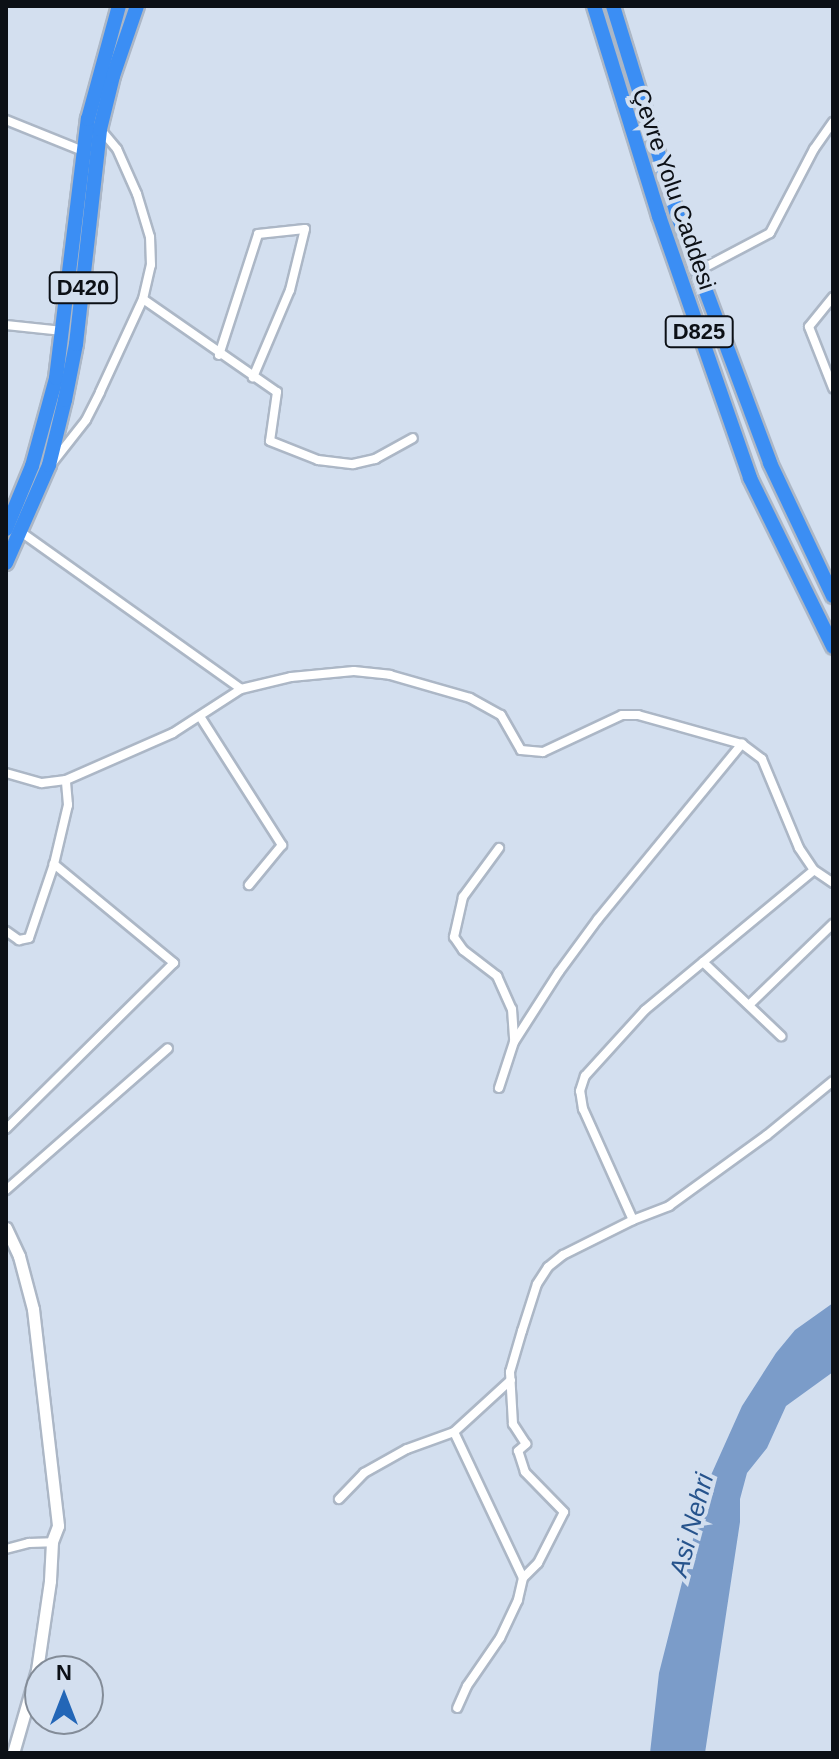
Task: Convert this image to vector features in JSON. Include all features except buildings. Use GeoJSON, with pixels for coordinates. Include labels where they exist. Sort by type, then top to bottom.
{"type":"FeatureCollection","features":[{"type":"Feature","properties":{"kind":"highway","name":"D420"},"geometry":{"type":"LineString","coordinates":[[6,563],[44,427],[63,331],[83,151],[102,61],[119,6]]}},
{"type":"Feature","properties":{"kind":"highway","name":"D420"},"geometry":{"type":"LineString","coordinates":[[14,530],[49,465],[76,344],[100,129],[113,76],[137,6]]}},
{"type":"Feature","properties":{"kind":"highway","name":"Çevre Yolu Caddesi"},"geometry":{"type":"LineString","coordinates":[[594,6],[649,186],[750,478],[833,647]]}},
{"type":"Feature","properties":{"kind":"highway","name":"Çevre Yolu Caddesi"},"geometry":{"type":"LineString","coordinates":[[613,6],[676,211],[698,271],[770,463],[833,596]]}},
{"type":"Feature","properties":{"kind":"street"},"geometry":{"type":"LineString","coordinates":[[6,120],[83,151]]}},
{"type":"Feature","properties":{"kind":"street"},"geometry":{"type":"LineString","coordinates":[[698,271],[770,233],[829,134],[833,122]]}},
{"type":"Feature","properties":{"kind":"street"},"geometry":{"type":"LineString","coordinates":[[49,465],[86,420],[143,299],[151,265],[150,237],[137,194],[117,149],[100,129]]}},
{"type":"Feature","properties":{"kind":"street"},"geometry":{"type":"LineString","coordinates":[[219,355],[258,234],[305,229],[290,290],[253,377]]}},
{"type":"Feature","properties":{"kind":"street"},"geometry":{"type":"LineString","coordinates":[[833,297],[809,327],[833,388]]}},
{"type":"Feature","properties":{"kind":"street"},"geometry":{"type":"LineString","coordinates":[[143,299],[219,355],[277,392],[270,441],[336,464],[364,462],[413,438]]}},
{"type":"Feature","properties":{"kind":"street"},"geometry":{"type":"LineString","coordinates":[[6,325],[63,331]]}},
{"type":"Feature","properties":{"kind":"street"},"geometry":{"type":"LineString","coordinates":[[14,530],[241,689]]}},
{"type":"Feature","properties":{"kind":"street"},"geometry":{"type":"LineString","coordinates":[[7,775],[42,783],[66,780],[116,761],[201,718],[241,689],[291,677],[354,671],[390,675],[470,698],[501,715],[521,750],[543,752],[622,715],[638,715],[742,744],[762,759],[799,848],[814,870],[833,883]]}},
{"type":"Feature","properties":{"kind":"street"},"geometry":{"type":"LineString","coordinates":[[201,718],[282,845],[249,885]]}},
{"type":"Feature","properties":{"kind":"street"},"geometry":{"type":"LineString","coordinates":[[499,1088],[514,1042],[598,919],[742,744]]}},
{"type":"Feature","properties":{"kind":"street"},"geometry":{"type":"LineString","coordinates":[[6,931],[19,940],[29,938],[54,864],[68,805],[66,780]]}},
{"type":"Feature","properties":{"kind":"street"},"geometry":{"type":"LineString","coordinates":[[499,848],[463,897],[456,914],[454,937],[463,950],[497,976],[512,1009],[514,1042]]}},
{"type":"Feature","properties":{"kind":"street"},"geometry":{"type":"LineString","coordinates":[[6,1129],[174,963],[54,864]]}},
{"type":"Feature","properties":{"kind":"street"},"geometry":{"type":"LineString","coordinates":[[633,1220],[583,1109],[580,1091],[585,1076],[645,1010],[814,870]]}},
{"type":"Feature","properties":{"kind":"street"},"geometry":{"type":"LineString","coordinates":[[749,1005],[833,924]]}},
{"type":"Feature","properties":{"kind":"street"},"geometry":{"type":"LineString","coordinates":[[703,962],[781,1036]]}},
{"type":"Feature","properties":{"kind":"street"},"geometry":{"type":"LineString","coordinates":[[6,1190],[168,1048]]}},
{"type":"Feature","properties":{"kind":"street"},"geometry":{"type":"LineString","coordinates":[[457,1708],[467,1686],[500,1638],[518,1600],[523,1578],[538,1563],[564,1512],[525,1472],[518,1451],[526,1444],[513,1424],[511,1380],[537,1284],[548,1267],[563,1255],[669,1206],[767,1135],[833,1081]]}},
{"type":"Feature","properties":{"kind":"street"},"geometry":{"type":"LineString","coordinates":[[6,1228],[19,1256],[33,1309],[58,1526],[52,1542],[50,1581],[37,1670],[13,1753]]}},
{"type":"Feature","properties":{"kind":"street"},"geometry":{"type":"LineString","coordinates":[[339,1499],[364,1473],[407,1449],[454,1432],[511,1380]]}},
{"type":"Feature","properties":{"kind":"street"},"geometry":{"type":"LineString","coordinates":[[454,1432],[523,1578]]}},
{"type":"Feature","properties":{"kind":"street"},"geometry":{"type":"LineString","coordinates":[[6,1549],[29,1543],[52,1542]]}},
{"type":"Feature","properties":{"kind":"water"},"geometry":{"type":"Polygon","coordinates":[[[833,1303],[833,1372],[786,1406],[767,1448],[747,1473],[740,1499],[740,1522],[705,1753],[650,1753],[659,1673],[707,1484],[742,1406],[776,1353],[795,1330],[833,1303]]]}},
{"type":"Feature","properties":{"kind":"water label","name":"Asi Nehri"},"geometry":{"type":"Point","coordinates":[692,1525]}}]}
